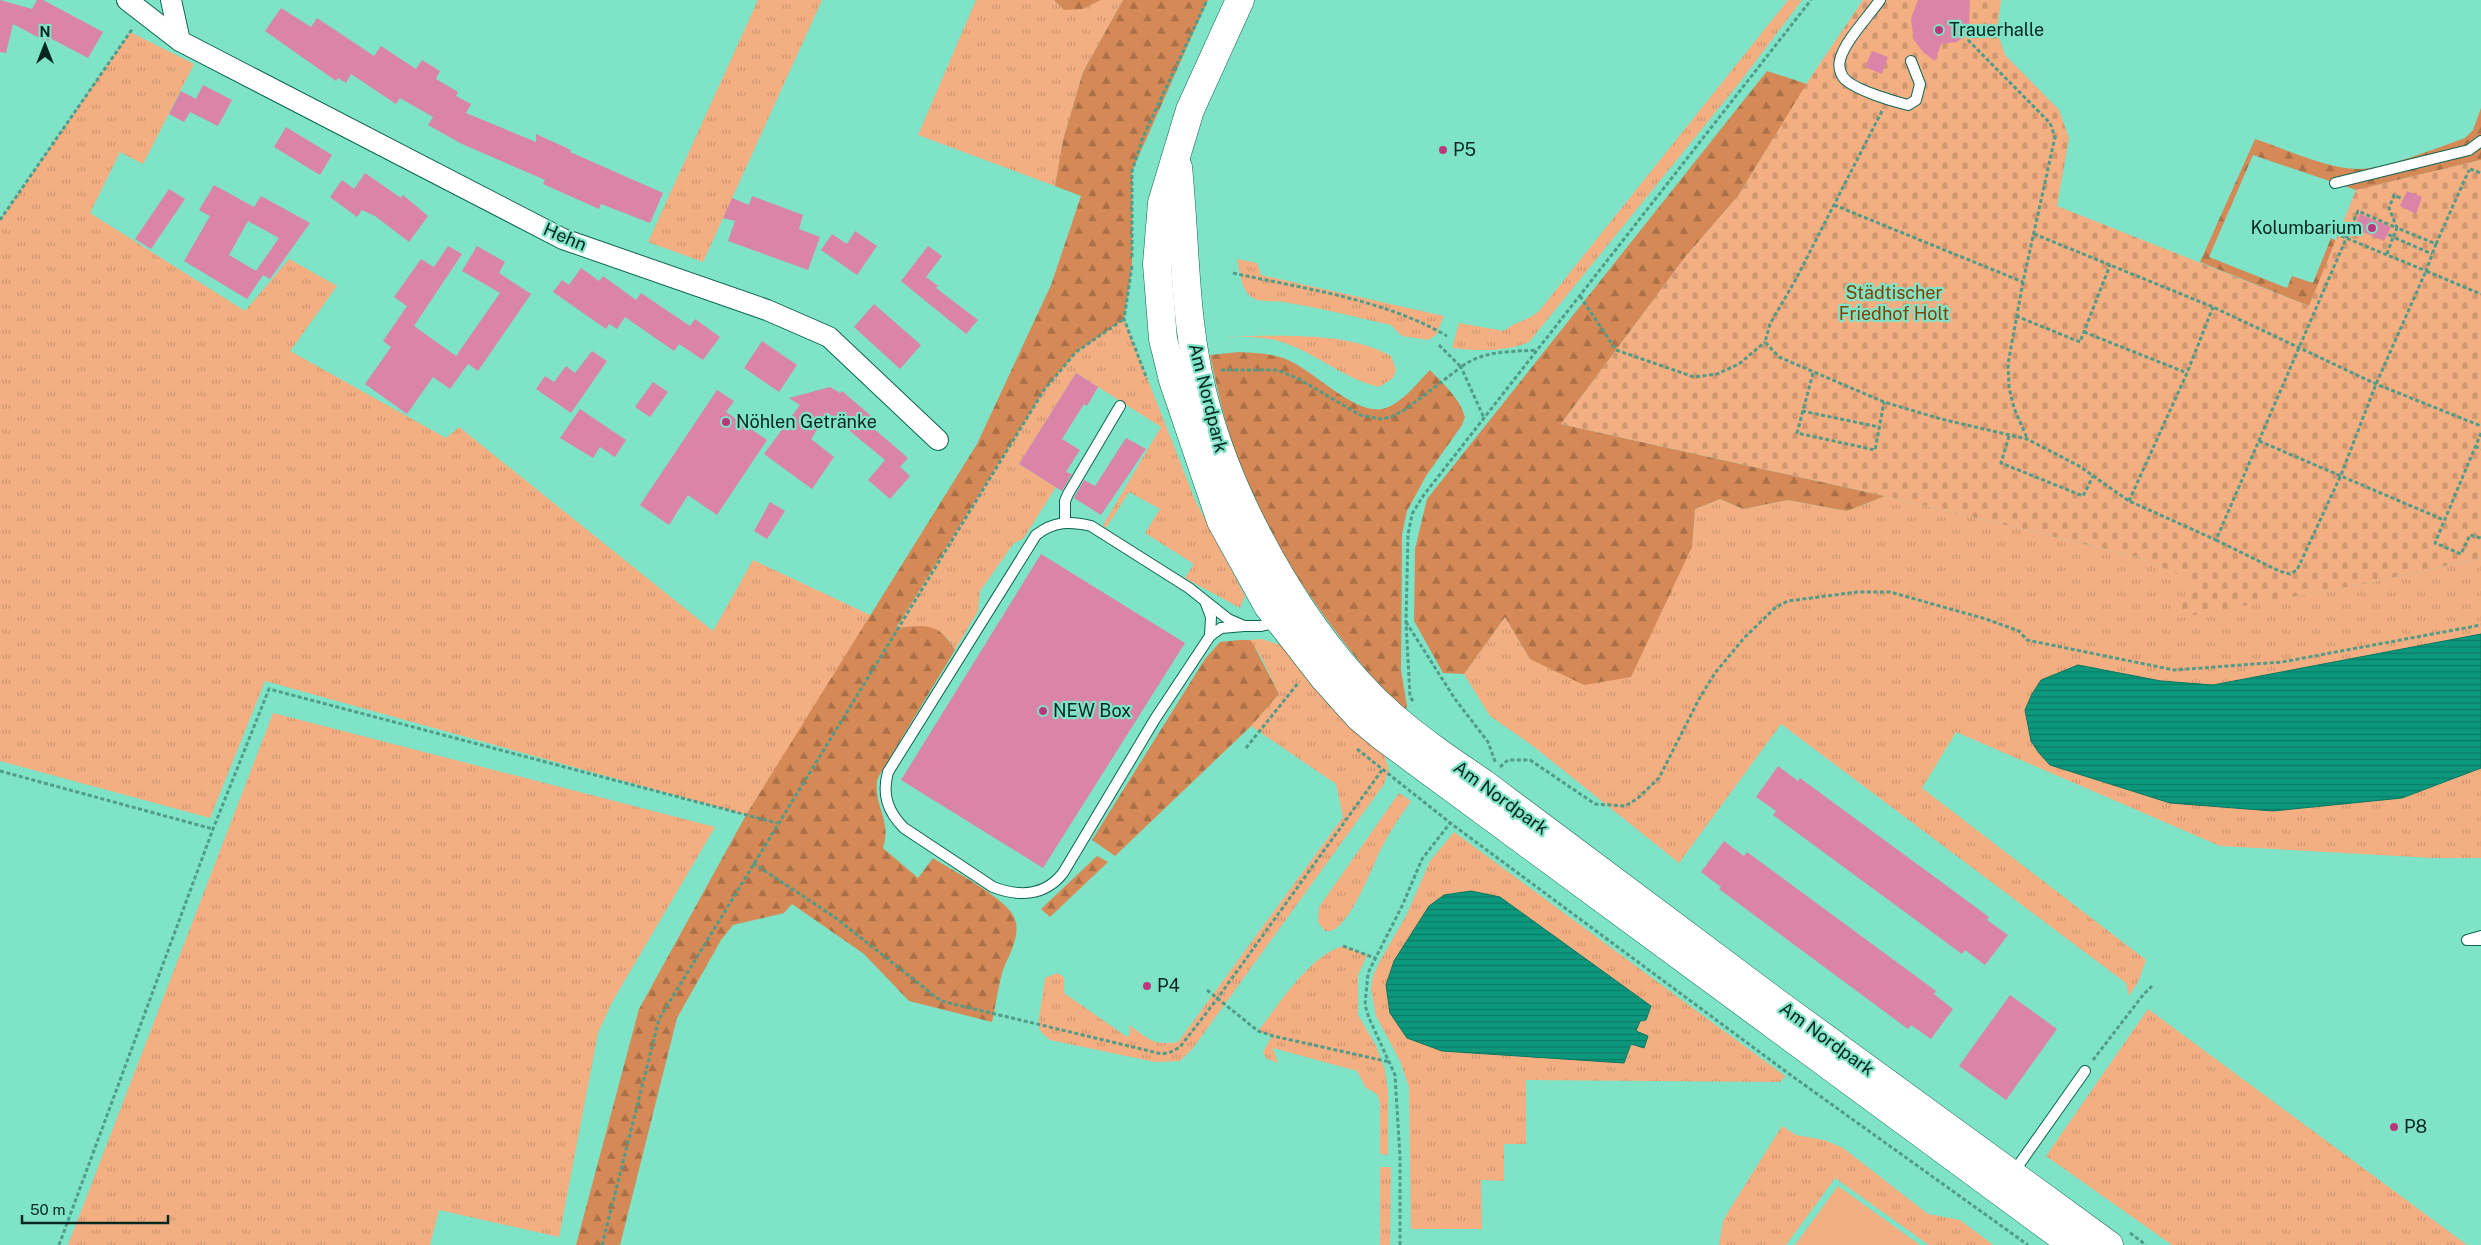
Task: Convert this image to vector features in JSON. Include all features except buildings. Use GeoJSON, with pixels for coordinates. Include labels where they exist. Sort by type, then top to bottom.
{"type":"FeatureCollection","features":[{"type":"Feature","properties":{"kind":"street","name":"Hehn"},"geometry":{"type":"LineString","coordinates":[[127,0],[180,41],[563,239],[767,310],[829,337],[938,440]]}},
{"type":"Feature","properties":{"kind":"street"},"geometry":{"type":"LineString","coordinates":[[171,0],[180,41]]}},
{"type":"Feature","properties":{"kind":"street","name":"Am Nordpark"},"geometry":{"type":"LineString","coordinates":[[1240,0],[1190,110],[1162,203],[1157,264],[1163,339],[1173,380],[1222,521],[1268,606],[1324,678],[1359,717],[1383,737],[2005,1182],[2109,1245]]}},
{"type":"Feature","properties":{"kind":"street","name":"Am Nordpark"},"geometry":{"type":"LineString","coordinates":[[1177,156],[1191,325],[1198,375],[1214,439],[1243,509],[1292,594],[1339,660],[1392,715],[1444,758],[1483,783],[1785,1009],[2005,1182],[2073,1245]]}},
{"type":"Feature","properties":{"kind":"lane"},"geometry":{"type":"LineString","coordinates":[[1880,0],[1845,48],[1839,61],[1846,81],[1888,100],[1908,105],[1916,100],[1920,84],[1911,62]]}},
{"type":"Feature","properties":{"kind":"lane"},"geometry":{"type":"LineString","coordinates":[[2335,183],[2469,150],[2481,141]]}},
{"type":"Feature","properties":{"kind":"lane"},"geometry":{"type":"LineString","coordinates":[[1065,523],[1065,501],[1068,494],[1120,406]]}},
{"type":"Feature","properties":{"kind":"lane"},"geometry":{"type":"LineString","coordinates":[[1244,626],[1228,619],[1189,588],[1091,526],[1074,522],[1044,529],[1036,535],[888,772],[885,796],[894,818],[904,828],[993,888],[1023,895],[1036,892],[1057,881],[1155,719],[1210,636],[1221,628],[1261,626],[1280,621]]}},
{"type":"Feature","properties":{"kind":"lane"},"geometry":{"type":"LineString","coordinates":[[1204,600],[1211,617],[1210,636]]}},
{"type":"Feature","properties":{"kind":"lane"},"geometry":{"type":"LineString","coordinates":[[2481,936],[2468,940],[2481,940]]}},
{"type":"Feature","properties":{"kind":"lane"},"geometry":{"type":"LineString","coordinates":[[2005,1182],[2085,1071]]}},
{"type":"Feature","properties":{"kind":"path"},"geometry":{"type":"LineString","coordinates":[[1414,703],[1410,697],[1406,622],[1408,535],[1412,514],[1423,496],[1811,0]]}},
{"type":"Feature","properties":{"kind":"path"},"geometry":{"type":"LineString","coordinates":[[0,220],[143,13]]}},
{"type":"Feature","properties":{"kind":"path"},"geometry":{"type":"LineString","coordinates":[[1968,40],[2050,123],[2055,137],[2016,316],[2008,376],[2014,408],[2027,439]]}},
{"type":"Feature","properties":{"kind":"path"},"geometry":{"type":"LineString","coordinates":[[1580,296],[1616,350],[1694,377],[1717,374],[1739,364],[1765,342],[1770,324],[1796,279],[1888,100]]}},
{"type":"Feature","properties":{"kind":"path"},"geometry":{"type":"LineString","coordinates":[[1765,342],[1779,357],[1884,402],[2009,436],[2027,439],[2079,466],[2129,501],[2279,571],[2293,573],[2301,565],[2341,475],[2376,384],[2469,170]]}},
{"type":"Feature","properties":{"kind":"path"},"geometry":{"type":"LineString","coordinates":[[2387,254],[2397,228],[2389,208],[2394,195],[2403,199]]}},
{"type":"Feature","properties":{"kind":"path"},"geometry":{"type":"LineString","coordinates":[[1834,204],[2023,282]]}},
{"type":"Feature","properties":{"kind":"path"},"geometry":{"type":"LineString","coordinates":[[2216,540],[2358,211],[2436,244]]}},
{"type":"Feature","properties":{"kind":"path"},"geometry":{"type":"LineString","coordinates":[[2317,226],[2481,294]]}},
{"type":"Feature","properties":{"kind":"path"},"geometry":{"type":"LineString","coordinates":[[2034,234],[2213,307],[2376,384],[2481,426]]}},
{"type":"Feature","properties":{"kind":"path"},"geometry":{"type":"LineString","coordinates":[[2388,234],[2432,254]]}},
{"type":"Feature","properties":{"kind":"path"},"geometry":{"type":"LineString","coordinates":[[2016,316],[2080,342],[2110,265]]}},
{"type":"Feature","properties":{"kind":"path"},"geometry":{"type":"LineString","coordinates":[[1233,274],[1390,309],[1422,321],[1447,336]]}},
{"type":"Feature","properties":{"kind":"path"},"geometry":{"type":"LineString","coordinates":[[2129,501],[2187,373],[2213,307]]}},
{"type":"Feature","properties":{"kind":"path"},"geometry":{"type":"LineString","coordinates":[[602,1245],[659,1019],[777,823],[1044,390],[1076,352],[1124,319]]}},
{"type":"Feature","properties":{"kind":"path"},"geometry":{"type":"LineString","coordinates":[[2084,332],[2187,373]]}},
{"type":"Feature","properties":{"kind":"path"},"geometry":{"type":"LineString","coordinates":[[1439,345],[1461,367],[1484,418]]}},
{"type":"Feature","properties":{"kind":"path"},"geometry":{"type":"LineString","coordinates":[[1198,375],[1220,370],[1277,370],[1299,379],[1360,415],[1381,418],[1391,417],[1406,409],[1472,359],[1489,354],[1537,350]]}},
{"type":"Feature","properties":{"kind":"path"},"geometry":{"type":"LineString","coordinates":[[1813,373],[1798,433],[1875,450],[1884,402]]}},
{"type":"Feature","properties":{"kind":"path"},"geometry":{"type":"LineString","coordinates":[[1802,411],[1879,427]]}},
{"type":"Feature","properties":{"kind":"path"},"geometry":{"type":"LineString","coordinates":[[2481,433],[2435,543],[2461,554],[2470,535],[2481,538]]}},
{"type":"Feature","properties":{"kind":"path"},"geometry":{"type":"LineString","coordinates":[[2009,436],[2001,463],[2083,496],[2093,476]]}},
{"type":"Feature","properties":{"kind":"path"},"geometry":{"type":"LineString","coordinates":[[2259,441],[2444,520]]}},
{"type":"Feature","properties":{"kind":"path"},"geometry":{"type":"LineString","coordinates":[[2475,446],[2481,449]]}},
{"type":"Feature","properties":{"kind":"path"},"geometry":{"type":"LineString","coordinates":[[1406,622],[1455,699],[1488,742],[1498,766],[1508,760],[1530,760],[1595,804],[1625,806],[1637,799],[1659,778],[1699,699],[1744,638],[1776,607],[1788,601],[1856,592],[1890,592],[1986,618],[2019,630],[2027,640],[2174,670],[2282,662],[2481,625]]}},
{"type":"Feature","properties":{"kind":"path"},"geometry":{"type":"LineString","coordinates":[[1246,748],[1300,681]]}},
{"type":"Feature","properties":{"kind":"path"},"geometry":{"type":"LineString","coordinates":[[59,1245],[212,829],[269,689],[777,823]]}},
{"type":"Feature","properties":{"kind":"path"},"geometry":{"type":"LineString","coordinates":[[753,863],[833,916],[941,1001],[1162,1054],[1180,1047],[1217,999],[1382,770]]}},
{"type":"Feature","properties":{"kind":"path"},"geometry":{"type":"LineString","coordinates":[[0,771],[212,829]]}},
{"type":"Feature","properties":{"kind":"path"},"geometry":{"type":"LineString","coordinates":[[1400,1245],[1400,1157],[1395,1075],[1391,1062],[1369,1018],[1365,1004],[1368,973],[1403,904],[1422,860],[1450,823],[1470,801]]}},
{"type":"Feature","properties":{"kind":"path"},"geometry":{"type":"LineString","coordinates":[[1343,946],[1375,958]]}},
{"type":"Feature","properties":{"kind":"path"},"geometry":{"type":"LineString","coordinates":[[2085,1071],[2152,986]]}},
{"type":"Feature","properties":{"kind":"path"},"geometry":{"type":"LineString","coordinates":[[1207,990],[1258,1030],[1272,1036],[1391,1062]]}},
{"type":"Feature","properties":{"kind":"green space"},"geometry":{"type":"Polygon","coordinates":[[[758,0],[822,0],[703,262],[648,242],[758,0]]]}},
{"type":"Feature","properties":{"kind":"green space"},"geometry":{"type":"Polygon","coordinates":[[[976,0],[1054,0],[1064,10],[1098,0],[1123,0],[1083,72],[1063,140],[1055,186],[918,135],[976,0]]]}},
{"type":"Feature","properties":{"kind":"green space"},"geometry":{"type":"Polygon","coordinates":[[[1054,0],[1101,0],[1082,9],[1064,10],[1054,0]]]}},
{"type":"Feature","properties":{"kind":"green space"},"geometry":{"type":"Polygon","coordinates":[[[1123,0],[1208,0],[1132,171],[1132,266],[1124,319],[1076,352],[1044,390],[896,628],[930,627],[943,634],[955,650],[882,770],[877,782],[878,799],[885,829],[883,848],[918,878],[933,858],[988,892],[999,900],[1013,915],[1016,922],[1016,936],[1001,976],[992,1022],[909,1001],[864,954],[792,904],[784,913],[733,925],[721,940],[677,1018],[620,1245],[576,1245],[639,1009],[746,815],[977,444],[1051,285],[1081,196],[1055,186],[1063,140],[1083,72],[1123,0]]]}},
{"type":"Feature","properties":{"kind":"green space"},"geometry":{"type":"Polygon","coordinates":[[[1788,0],[1802,0],[1740,82],[1529,342],[1511,348],[1491,350],[1452,348],[1459,323],[1504,331],[1539,311],[1788,0]]]}},
{"type":"Feature","properties":{"kind":"green space","name":"Städtischer Friedhof Holt"},"geometry":{"type":"Polygon","coordinates":[[[1863,0],[2001,0],[1997,31],[2005,55],[2059,110],[2069,138],[2057,206],[2309,306],[2356,190],[2481,160],[2481,558],[2368,583],[2177,618],[2190,580],[2142,558],[1885,496],[1561,424],[1686,256],[1738,196],[1810,78],[1863,0]]]}},
{"type":"Feature","properties":{"kind":"green space"},"geometry":{"type":"Polygon","coordinates":[[[130,32],[194,64],[143,164],[120,152],[90,213],[245,311],[289,259],[337,286],[290,351],[446,438],[459,427],[713,631],[753,560],[872,616],[746,815],[265,681],[210,818],[0,761],[0,220],[130,32]]]}},
{"type":"Feature","properties":{"kind":"green space"},"geometry":{"type":"Polygon","coordinates":[[[1767,71],[1807,84],[1738,196],[1686,256],[1561,424],[1885,496],[1847,511],[1788,500],[1743,509],[1720,499],[1695,509],[1692,547],[1631,677],[1584,685],[1530,659],[1505,617],[1464,674],[1443,673],[1414,621],[1415,549],[1427,499],[1767,71]]]}},
{"type":"Feature","properties":{"kind":"green space"},"geometry":{"type":"Polygon","coordinates":[[[2481,108],[2481,160],[2356,190],[2253,155],[2209,257],[2287,288],[2292,276],[2313,283],[2331,238],[2337,241],[2309,306],[2200,262],[2255,139],[2333,166],[2358,169],[2369,168],[2412,157],[2465,138],[2473,130],[2481,108]]]}},
{"type":"Feature","properties":{"kind":"green space"},"geometry":{"type":"Polygon","coordinates":[[[1237,259],[1257,263],[1261,275],[1444,316],[1436,335],[1428,340],[1402,336],[1391,325],[1297,304],[1256,300],[1249,295],[1243,286],[1237,259]]]}},
{"type":"Feature","properties":{"kind":"green space"},"geometry":{"type":"Polygon","coordinates":[[[1124,319],[1195,500],[1245,596],[1240,608],[1185,578],[1194,564],[1145,533],[1160,509],[1129,492],[1106,528],[1103,525],[1161,427],[1076,373],[1019,464],[1056,487],[1023,539],[1014,543],[980,591],[978,611],[955,650],[947,637],[896,629],[1044,390],[1076,352],[1124,319]]]}},
{"type":"Feature","properties":{"kind":"green space"},"geometry":{"type":"Polygon","coordinates":[[[1224,336],[1309,337],[1352,342],[1391,356],[1396,370],[1393,378],[1379,387],[1343,373],[1285,343],[1263,338],[1224,336]]]}},
{"type":"Feature","properties":{"kind":"green space"},"geometry":{"type":"Polygon","coordinates":[[[1239,352],[1258,353],[1288,360],[1347,399],[1371,409],[1382,409],[1396,403],[1430,370],[1459,403],[1465,417],[1462,425],[1426,476],[1407,511],[1402,534],[1401,670],[1407,706],[1404,715],[1356,657],[1311,597],[1290,566],[1255,500],[1231,438],[1219,397],[1210,355],[1239,352]]]}},
{"type":"Feature","properties":{"kind":"green space"},"geometry":{"type":"Polygon","coordinates":[[[1885,496],[2142,558],[2191,580],[2178,617],[2368,583],[2481,558],[2481,634],[2213,685],[2161,681],[2402,798],[2481,768],[2481,858],[2433,858],[2220,846],[1956,732],[1922,788],[2146,960],[2138,982],[2129,996],[2126,983],[1781,724],[1679,863],[1533,746],[1490,716],[1464,674],[1505,617],[1530,659],[1692,547],[1695,509],[1720,499],[1743,509],[1788,500],[1847,511],[1885,496]]]}},
{"type":"Feature","properties":{"kind":"green space"},"geometry":{"type":"Polygon","coordinates":[[[1261,639],[1281,645],[1383,751],[1389,770],[1384,784],[1193,1048],[1180,1061],[1155,1062],[1050,1040],[1041,1032],[1038,1025],[1045,978],[1057,973],[1064,977],[1064,993],[1127,1037],[1130,1034],[1129,1025],[1147,1038],[1157,1042],[1178,1042],[1343,817],[1336,784],[1251,726],[1279,694],[1262,658],[1250,640],[1261,639]]]}},
{"type":"Feature","properties":{"kind":"green space"},"geometry":{"type":"Polygon","coordinates":[[[1250,640],[1252,642],[1279,694],[1251,726],[1115,856],[1092,840],[1205,659],[1220,642],[1250,640]]]}},
{"type":"Feature","properties":{"kind":"green space"},"geometry":{"type":"Polygon","coordinates":[[[273,713],[715,827],[612,1002],[598,1033],[559,1237],[439,1210],[430,1245],[68,1245],[273,713]]]}},
{"type":"Feature","properties":{"kind":"green space"},"geometry":{"type":"Polygon","coordinates":[[[1399,793],[1411,801],[1384,843],[1351,910],[1343,922],[1334,930],[1325,931],[1318,922],[1319,907],[1399,793]]]}},
{"type":"Feature","properties":{"kind":"green space"},"geometry":{"type":"Polygon","coordinates":[[[1454,832],[1785,1076],[1780,1082],[1526,1080],[1526,1144],[1504,1144],[1504,1181],[1481,1180],[1482,1229],[1411,1229],[1409,1087],[1400,1061],[1376,1016],[1371,989],[1373,976],[1407,914],[1430,861],[1454,832]]]}},
{"type":"Feature","properties":{"kind":"green space"},"geometry":{"type":"Polygon","coordinates":[[[1097,856],[1108,862],[1050,917],[1041,909],[1097,856]]]}},
{"type":"Feature","properties":{"kind":"green space"},"geometry":{"type":"Polygon","coordinates":[[[1343,946],[1367,955],[1358,975],[1358,1015],[1376,1046],[1385,1070],[1388,1092],[1388,1155],[1380,1154],[1380,1102],[1377,1094],[1366,1088],[1357,1071],[1273,1048],[1278,1063],[1266,1058],[1263,1052],[1272,1036],[1258,1031],[1307,970],[1330,951],[1343,946]]]}},
{"type":"Feature","properties":{"kind":"green space"},"geometry":{"type":"Polygon","coordinates":[[[2148,1009],[2467,1245],[2172,1245],[2046,1156],[2148,1009]]]}},
{"type":"Feature","properties":{"kind":"green space"},"geometry":{"type":"Polygon","coordinates":[[[1782,1126],[1796,1135],[1824,1140],[1843,1148],[1928,1214],[1960,1220],[1993,1245],[1929,1245],[1835,1178],[1786,1245],[1719,1245],[1723,1221],[1782,1126]]]}},
{"type":"Feature","properties":{"kind":"green space"},"geometry":{"type":"Polygon","coordinates":[[[1380,1167],[1391,1167],[1390,1245],[1380,1245],[1380,1167]]]}},
{"type":"Feature","properties":{"kind":"green space"},"geometry":{"type":"Polygon","coordinates":[[[1838,1186],[1920,1245],[1795,1245],[1838,1186]]]}},
{"type":"Feature","properties":{"kind":"shaded area"},"geometry":{"type":"Polygon","coordinates":[[[2481,634],[2481,768],[2402,798],[2273,811],[2170,803],[2050,765],[2031,741],[2025,710],[2032,694],[2041,680],[2078,665],[2161,681],[2213,685],[2481,634]]]}},
{"type":"Feature","properties":{"kind":"shaded area"},"geometry":{"type":"Polygon","coordinates":[[[1471,891],[1500,897],[1651,1006],[1646,1020],[1640,1021],[1636,1031],[1648,1036],[1644,1048],[1631,1044],[1624,1063],[1442,1051],[1407,1038],[1390,1013],[1386,985],[1394,961],[1429,906],[1444,895],[1471,891]]]}},
{"type":"Feature","properties":{"kind":"place","name":"Trauerhalle"},"geometry":{"type":"Point","coordinates":[1939,30]}},
{"type":"Feature","properties":{"kind":"place","name":"P5"},"geometry":{"type":"Point","coordinates":[1443,150]}},
{"type":"Feature","properties":{"kind":"place","name":"Kolumbarium"},"geometry":{"type":"Point","coordinates":[2372,228]}},
{"type":"Feature","properties":{"kind":"place","name":"Nöhlen Getränke"},"geometry":{"type":"Point","coordinates":[726,422]}},
{"type":"Feature","properties":{"kind":"place","name":"NEW Box"},"geometry":{"type":"Point","coordinates":[1043,711]}},
{"type":"Feature","properties":{"kind":"place","name":"P4"},"geometry":{"type":"Point","coordinates":[1147,986]}},
{"type":"Feature","properties":{"kind":"place","name":"P8"},"geometry":{"type":"Point","coordinates":[2394,1127]}}]}
